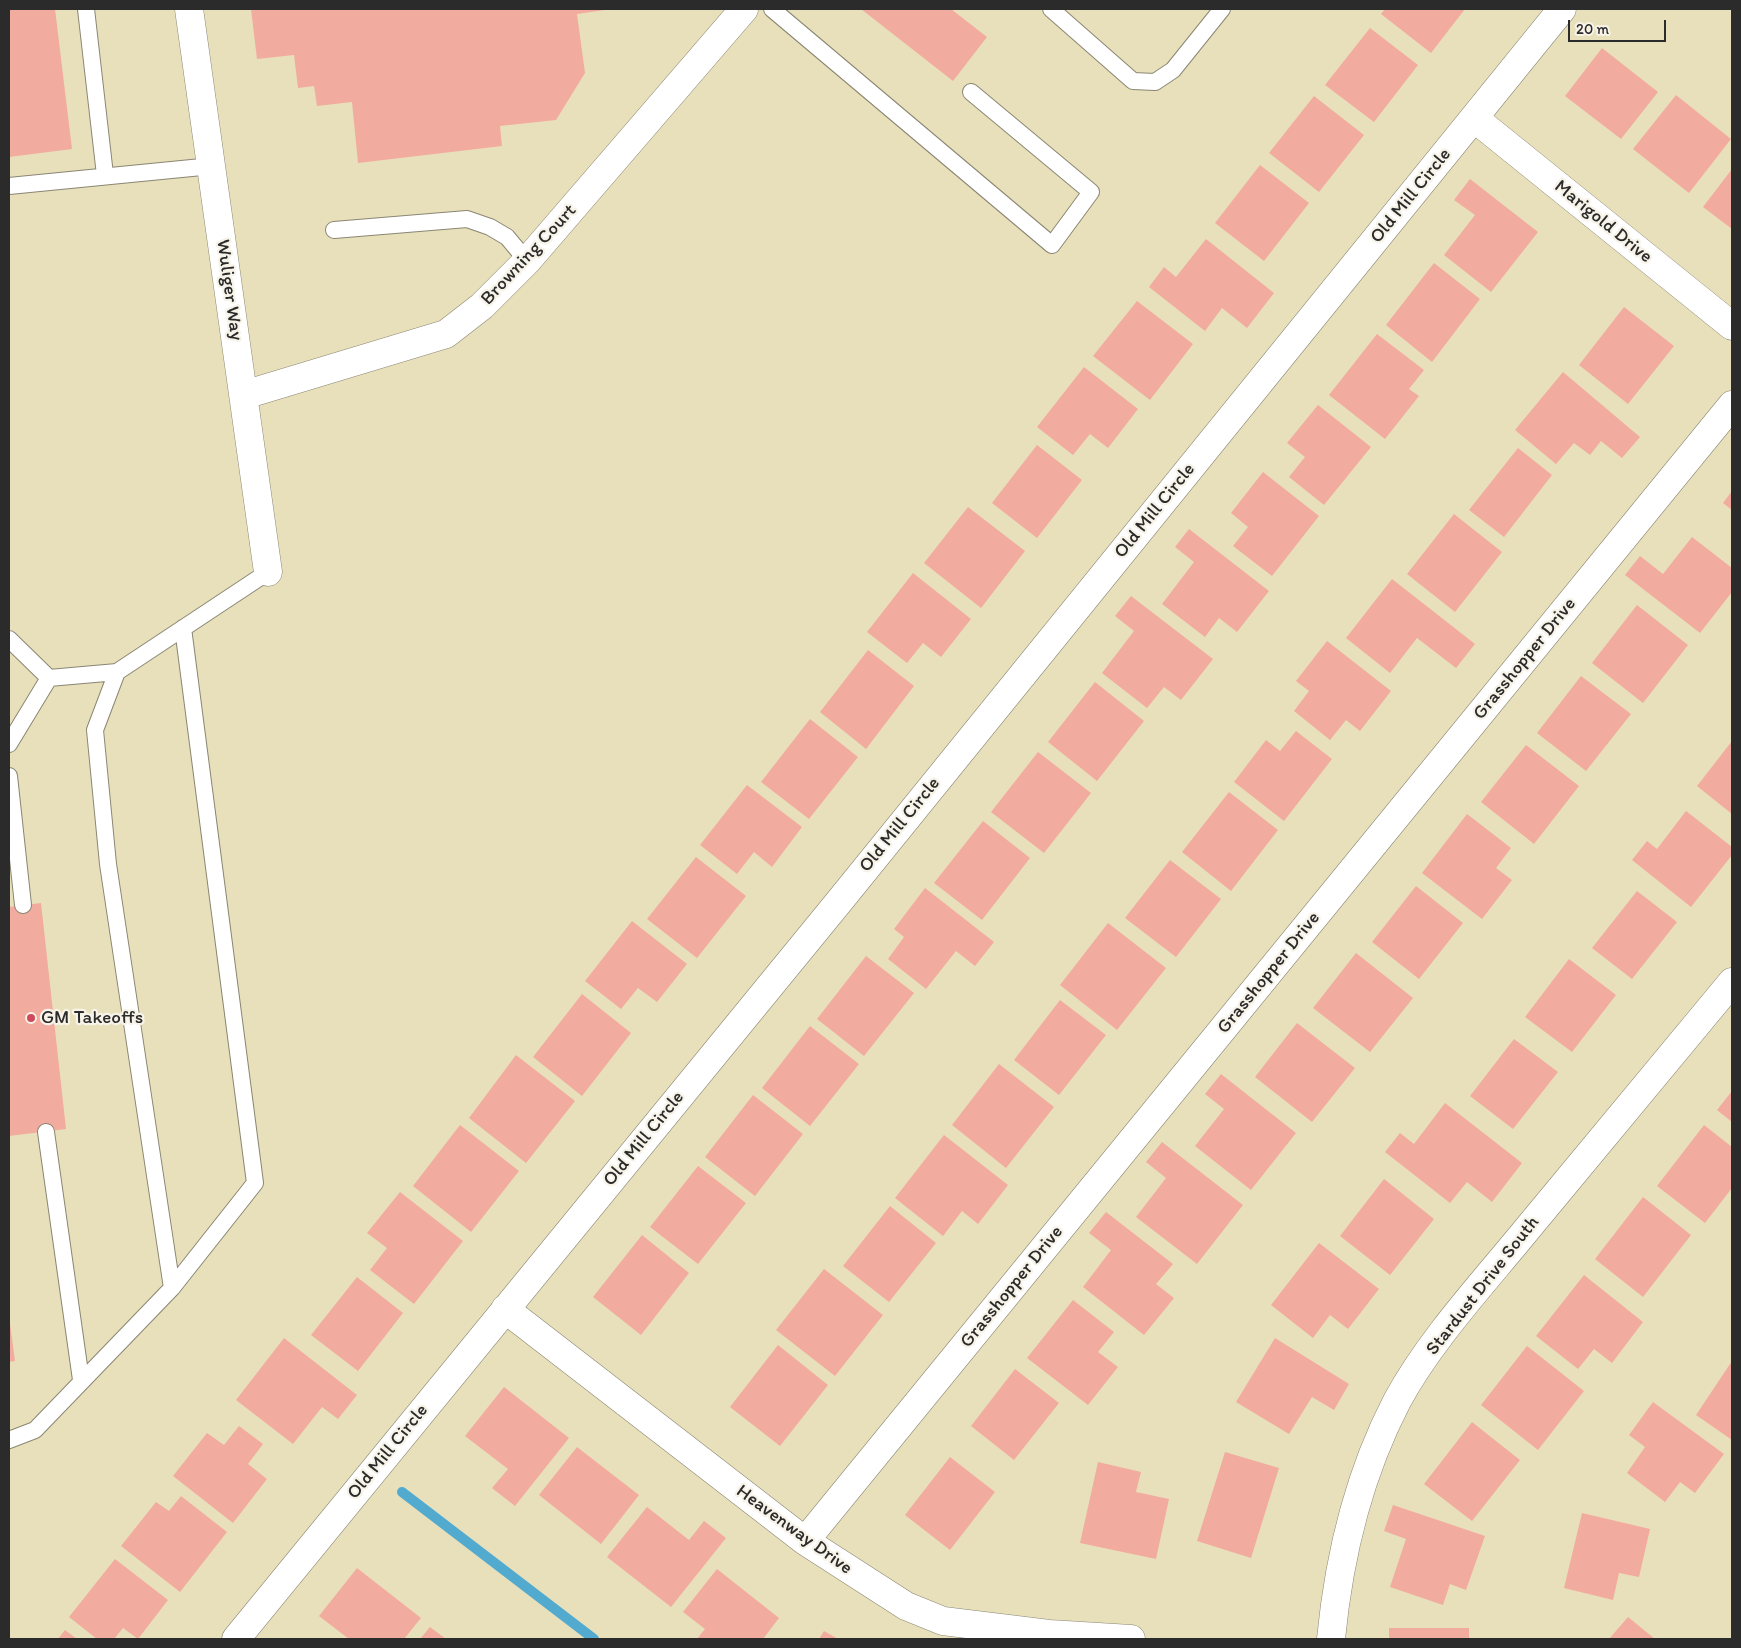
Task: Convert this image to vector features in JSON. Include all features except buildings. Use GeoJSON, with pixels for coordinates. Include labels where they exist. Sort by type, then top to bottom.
{"type":"FeatureCollection","features":[{"type":"Feature","properties":{"kind":"street","name":"Wuliger Way"},"geometry":{"type":"LineString","coordinates":[[190,9],[268,572]]}},
{"type":"Feature","properties":{"kind":"street","name":"Browning Court"},"geometry":{"type":"LineString","coordinates":[[244,395],[446,334],[482,306],[527,261],[744,9]]}},
{"type":"Feature","properties":{"kind":"street","name":"Old Mill Circle"},"geometry":{"type":"LineString","coordinates":[[236,1639],[842,898],[1562,9]]}},
{"type":"Feature","properties":{"kind":"street","name":"Marigold Drive"},"geometry":{"type":"LineString","coordinates":[[1474,118],[1732,326]]}},
{"type":"Feature","properties":{"kind":"street","name":"Grasshopper Drive"},"geometry":{"type":"LineString","coordinates":[[805,1541],[1732,405]]}},
{"type":"Feature","properties":{"kind":"street","name":"Stardust Drive South"},"geometry":{"type":"LineString","coordinates":[[1330,1639],[1336,1586],[1351,1515],[1371,1457],[1398,1400],[1446,1326],[1732,982]]}},
{"type":"Feature","properties":{"kind":"street","name":"Heavenway Drive"},"geometry":{"type":"LineString","coordinates":[[505,1308],[805,1541],[906,1606],[943,1621],[1049,1634],[1131,1639]]}},
{"type":"Feature","properties":{"kind":"lane"},"geometry":{"type":"LineString","coordinates":[[86,9],[105,175]]}},
{"type":"Feature","properties":{"kind":"lane"},"geometry":{"type":"LineString","coordinates":[[772,9],[1052,245],[1091,192],[972,92]]}},
{"type":"Feature","properties":{"kind":"lane"},"geometry":{"type":"LineString","coordinates":[[1051,9],[1133,81],[1148,82],[1155,82],[1173,70],[1216,11]]}},
{"type":"Feature","properties":{"kind":"lane"},"geometry":{"type":"LineString","coordinates":[[9,186],[105,175],[212,166]]}},
{"type":"Feature","properties":{"kind":"lane"},"geometry":{"type":"LineString","coordinates":[[334,230],[467,219],[490,227],[507,237],[527,261]]}},
{"type":"Feature","properties":{"kind":"lane"},"geometry":{"type":"LineString","coordinates":[[9,639],[49,678],[117,672],[268,572]]}},
{"type":"Feature","properties":{"kind":"lane"},"geometry":{"type":"LineString","coordinates":[[9,1440],[35,1430],[81,1380],[172,1288],[255,1184],[183,628]]}},
{"type":"Feature","properties":{"kind":"lane"},"geometry":{"type":"LineString","coordinates":[[117,672],[95,730],[108,864],[172,1288]]}},
{"type":"Feature","properties":{"kind":"lane"},"geometry":{"type":"LineString","coordinates":[[9,744],[49,678]]}},
{"type":"Feature","properties":{"kind":"lane"},"geometry":{"type":"LineString","coordinates":[[9,776],[22,905]]}},
{"type":"Feature","properties":{"kind":"lane"},"geometry":{"type":"LineString","coordinates":[[46,1132],[81,1380]]}},
{"type":"Feature","properties":{"kind":"waterway"},"geometry":{"type":"LineString","coordinates":[[402,1492],[594,1639]]}},
{"type":"Feature","properties":{"kind":"place","name":"GM Takeoffs"},"geometry":{"type":"Point","coordinates":[31,1018]}}]}
